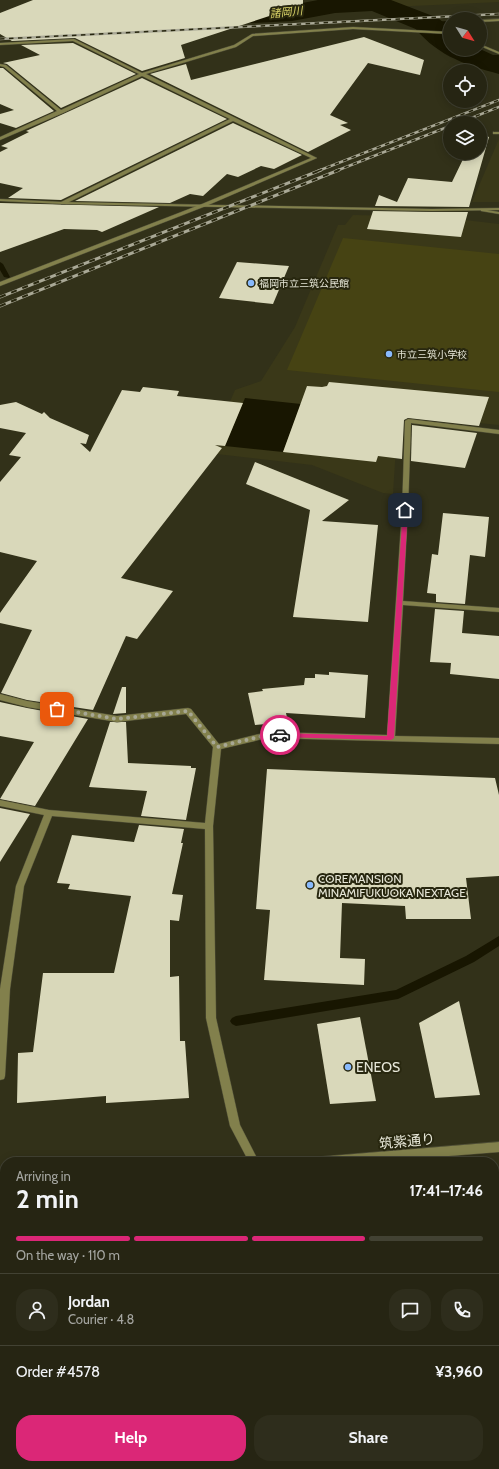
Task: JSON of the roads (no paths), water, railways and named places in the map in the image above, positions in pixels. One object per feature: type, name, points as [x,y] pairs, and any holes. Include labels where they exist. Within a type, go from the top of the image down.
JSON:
[{"type":"street","points":[[487,21],[499,20]]},
{"type":"street","points":[[0,139],[142,74],[235,46],[252,35],[353,28],[443,33]]},
{"type":"street","points":[[0,44],[74,40],[315,158],[204,205],[0,284]]},
{"type":"street","points":[[487,48],[499,53]]},
{"type":"street","points":[[0,65],[5,66],[61,112]]},
{"type":"street","points":[[62,203],[233,119]]},
{"type":"street","points":[[0,200],[62,203],[483,210],[499,209]]},
{"type":"street","points":[[483,210],[499,213]]},
{"type":"street","points":[[391,738],[405,510],[408,421],[499,432]]},
{"type":"street","points":[[399,603],[499,610]]},
{"type":"street","points":[[0,697],[27,704],[117,719],[188,711],[217,747],[209,826],[211,1018],[235,1126],[251,1157]]},
{"type":"street","points":[[217,747],[267,735],[499,741]]},
{"type":"street","points":[[0,802],[49,813],[209,826]]},
{"type":"street","points":[[0,1076],[5,989],[20,886],[49,813]]},
{"type":"street","name":"筑紫通り","points":[[378,1157],[499,1147]]},
{"type":"waterway","name":"諸岡川","points":[[369,0],[375,3]]},
{"type":"waterway","name":"諸岡川","points":[[194,18],[292,13],[335,5],[375,3],[428,24],[443,36]]},
{"type":"waterway","points":[[0,264],[7,277]]},
{"type":"waterway","points":[[236,1021],[398,994],[470,959],[499,940]]},
{"type":"railway","points":[[0,39],[499,14]]},
{"type":"railway","points":[[318,171],[499,100]]},
{"type":"railway","points":[[476,116],[499,107]]},
{"type":"railway","points":[[336,171],[443,129]]},
{"type":"railway","points":[[0,297],[321,170]]},
{"type":"railway","points":[[0,306],[339,170]]},
{"type":"place","name":"福岡市立三筑公民館","points":[[251,283]]},
{"type":"place","name":"市立三筑小学校","points":[[389,354]]},
{"type":"place","name":"COREMANSION MINAMIFUKUOKA NEXTAGE","points":[[310,885]]},
{"type":"place","name":"ENEOS","points":[[348,1067]]}]
